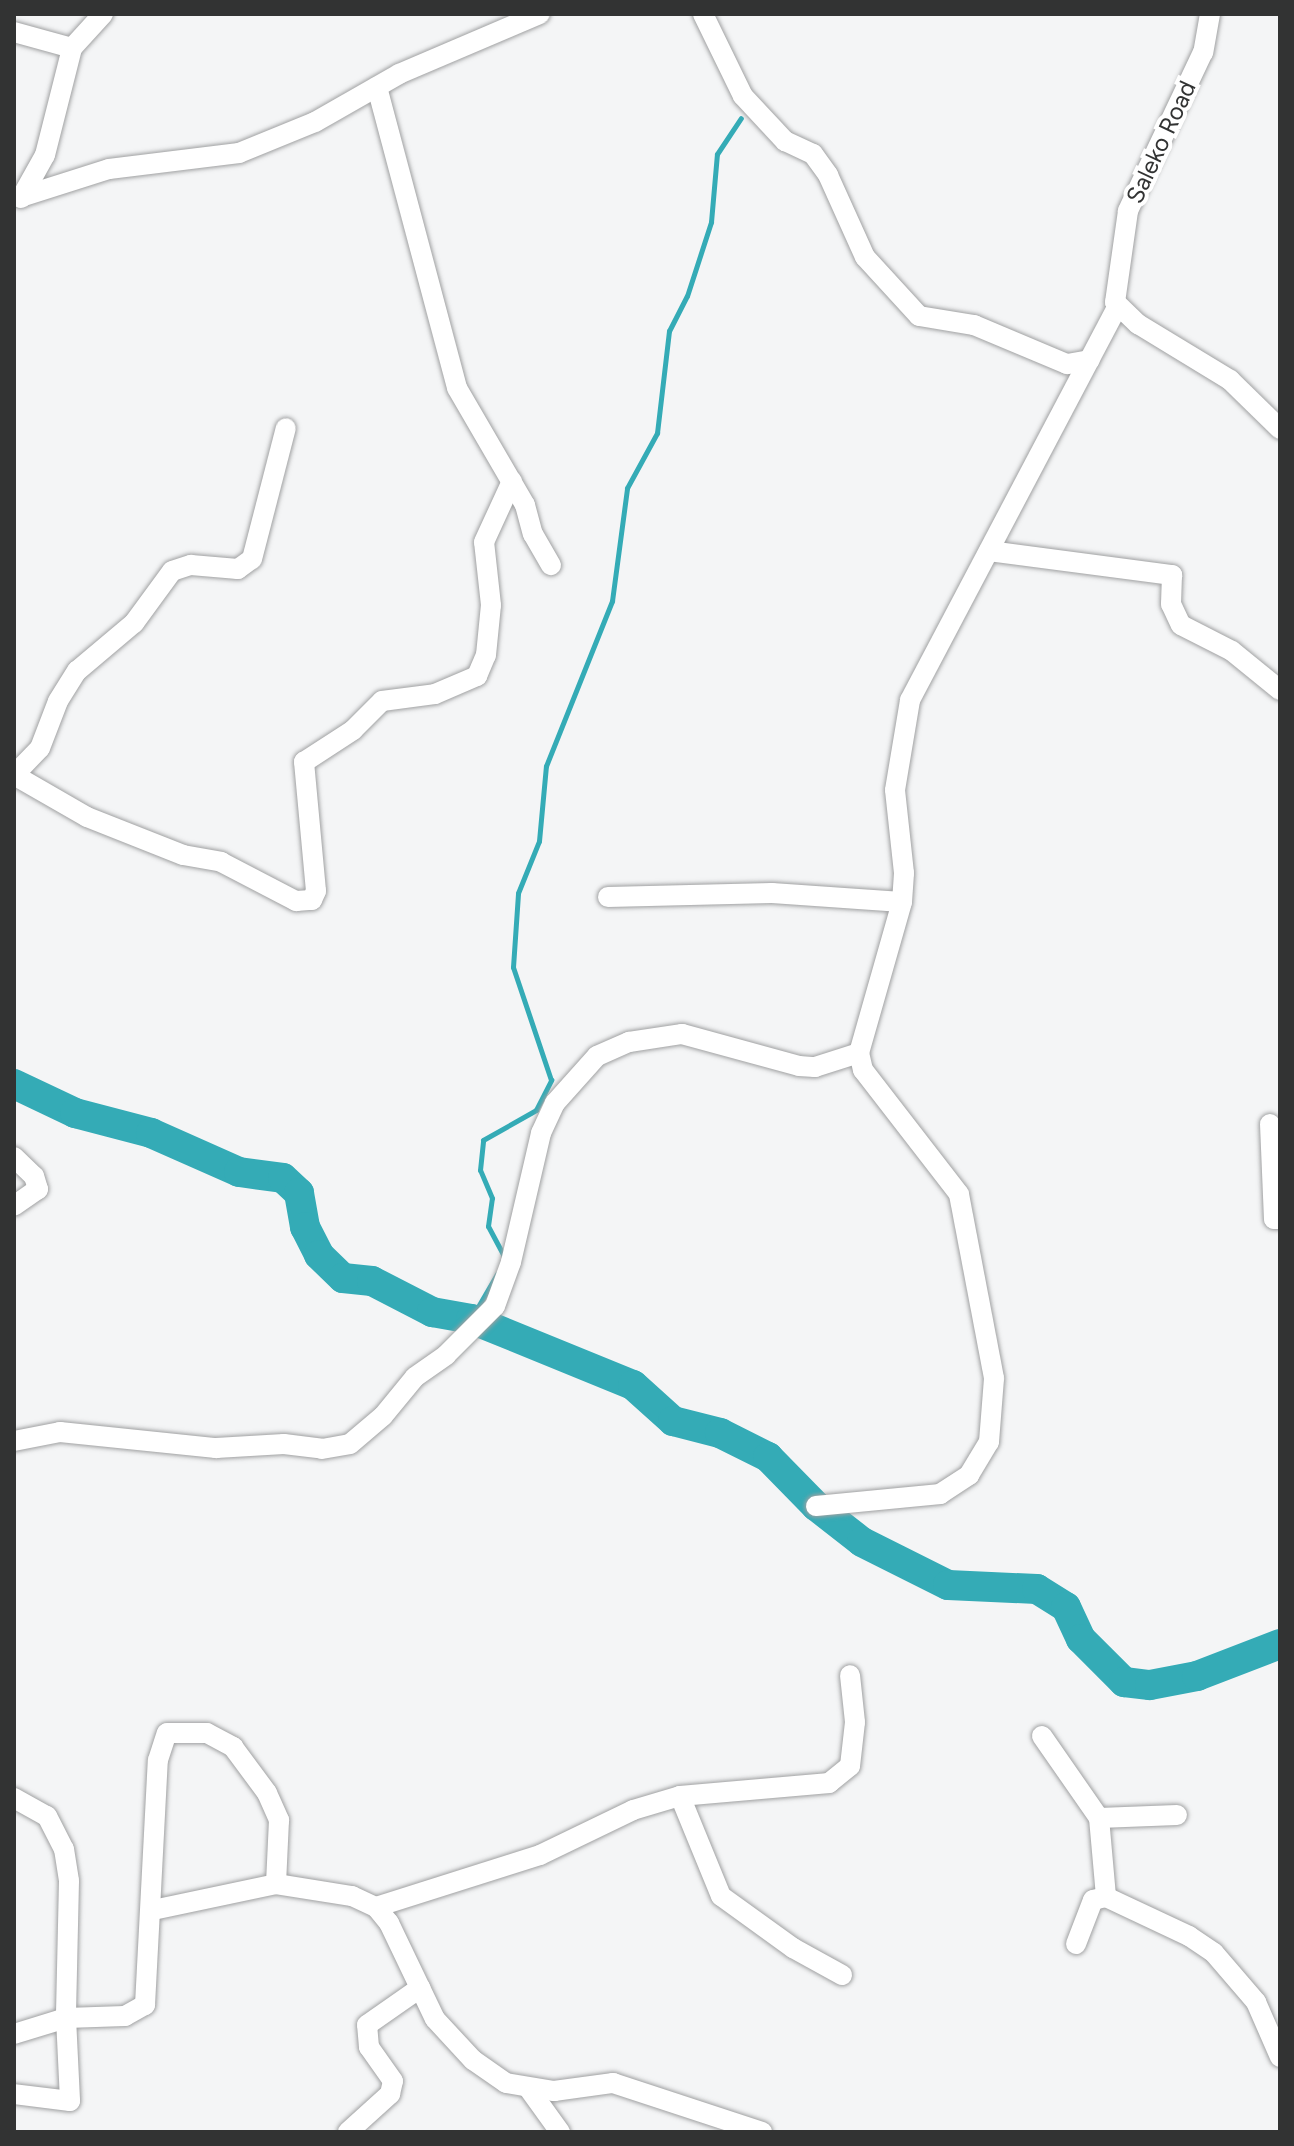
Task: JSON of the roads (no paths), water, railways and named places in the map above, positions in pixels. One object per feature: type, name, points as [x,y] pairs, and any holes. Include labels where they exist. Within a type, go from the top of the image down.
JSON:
[{"type":"street","points":[[19,199],[45,155],[72,48],[103,14]]},
{"type":"street","points":[[19,199],[109,169],[239,153],[315,122],[377,87],[540,14]]},
{"type":"street","points":[[703,14],[743,96],[785,141],[813,154],[828,175],[865,257],[919,316],[974,325],[1067,364],[1090,360]]},
{"type":"street","name":"Saleko Road","points":[[1117,307],[1128,211],[1203,52],[1210,14]]},
{"type":"street","points":[[14,32],[72,48]]},
{"type":"street","points":[[377,87],[457,388],[512,481],[551,565]]},
{"type":"street","points":[[816,1506],[940,1494],[974,1467],[989,1442],[994,1415],[990,1348],[959,1194],[863,1070],[859,1053],[902,902],[904,873],[895,790],[901,734],[916,689],[1117,307],[1230,380],[1280,429]]},
{"type":"street","points":[[286,428],[252,559],[238,569],[191,565],[172,571],[134,623],[71,678],[40,748],[14,775],[87,817],[183,855],[221,862],[296,901],[312,900],[316,891],[304,762],[353,730],[382,701],[435,694],[477,676],[486,655],[491,605],[484,542],[512,481]]},
{"type":"street","points":[[989,551],[1167,572],[1174,582],[1173,614],[1181,625],[1232,651],[1280,690]]},
{"type":"street","points":[[608,897],[772,893],[902,902]]},
{"type":"street","points":[[14,1441],[60,1432],[216,1448],[340,1448],[369,1430],[415,1377],[468,1335],[495,1306],[511,1262],[541,1133],[555,1103],[597,1056],[629,1042],[682,1034],[799,1066],[815,1067],[859,1053]]},
{"type":"street","points":[[1270,1124],[1274,1219],[1280,1219]]},
{"type":"street","points":[[14,1157],[34,1176],[38,1189],[37,1195],[14,1206]]},
{"type":"street","points":[[376,1907],[540,1855],[633,1810],[680,1796],[829,1783],[850,1766],[855,1722],[850,1675]]},
{"type":"street","points":[[14,2034],[66,2018],[125,2016],[145,2005],[153,1910],[158,1760],[167,1733],[207,1733],[233,1747],[267,1793],[279,1820],[276,1884]]},
{"type":"street","points":[[1042,1736],[1099,1818],[1106,1897]]},
{"type":"street","points":[[680,1796],[721,1896],[793,1948],[842,1975]]},
{"type":"street","points":[[14,1798],[47,1816],[64,1849],[70,1895],[66,2018],[70,2101],[14,2094]]},
{"type":"street","points":[[1099,1818],[1177,1815]]},
{"type":"street","points":[[153,1910],[276,1884],[352,1896],[376,1907],[435,2019],[473,2060],[506,2083],[554,2091],[613,2083],[762,2132]]},
{"type":"street","points":[[1076,1944],[1093,1900],[1106,1897],[1189,1936],[1214,1953],[1256,2002],[1280,2057]]},
{"type":"street","points":[[348,2132],[390,2094],[393,2081],[369,2047],[364,2035],[367,2025],[420,1988]]},
{"type":"street","points":[[529,2089],[560,2132]]},
{"type":"waterway","points":[[505,1258],[488,1226],[492,1198],[480,1170],[483,1140],[536,1110],[551,1080],[513,967],[518,893],[539,841],[546,766],[612,601],[627,488],[657,433],[669,331],[687,296],[711,222],[717,154],[741,118]]},
{"type":"waterway","points":[[14,1084],[75,1113],[151,1133],[239,1172],[283,1178],[299,1193],[305,1227],[319,1255],[343,1278],[372,1281],[432,1312],[471,1319],[633,1385],[673,1421],[720,1433],[768,1457],[816,1506],[862,1542],[948,1585],[1037,1589],[1066,1607],[1081,1639],[1124,1682],[1150,1685],[1197,1676],[1280,1644]]},
{"type":"waterway","points":[[472,1317],[497,1274]]}]
